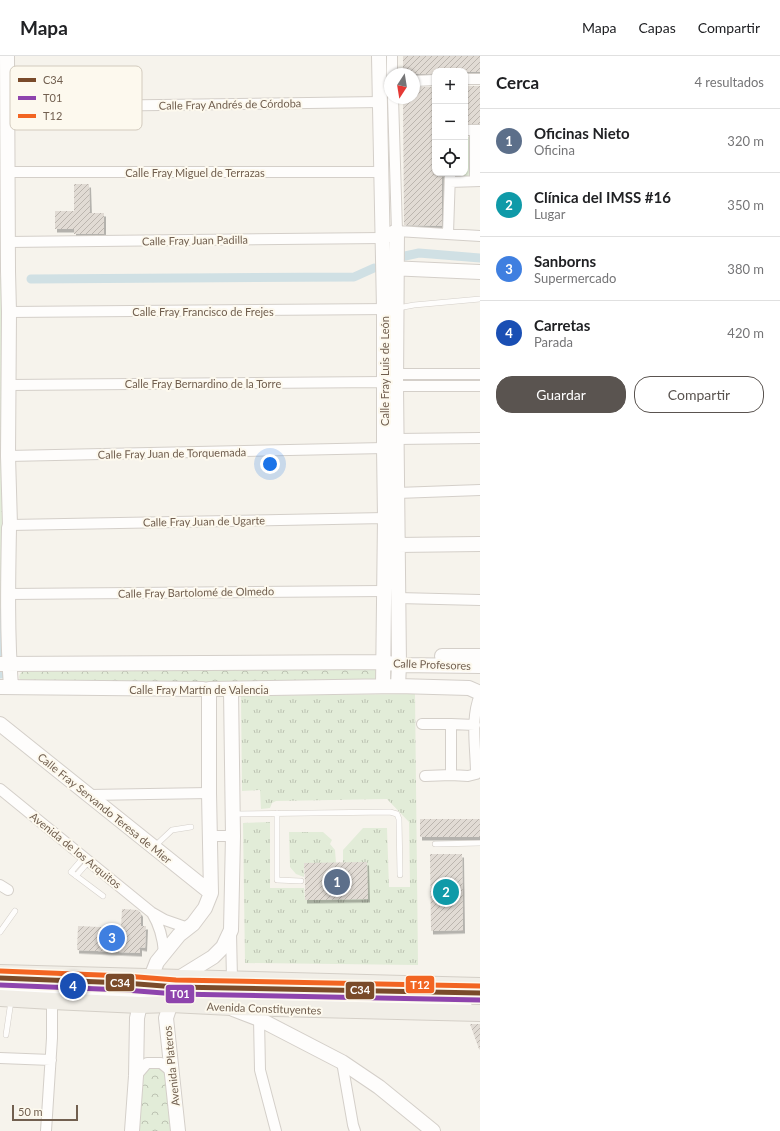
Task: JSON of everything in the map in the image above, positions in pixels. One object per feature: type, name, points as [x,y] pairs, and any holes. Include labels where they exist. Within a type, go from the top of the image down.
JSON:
[{"type":"main road","name":"Avenida Constituyentes","points":[[0,973],[145,991],[175,991],[231,1008],[480,1013]]},
{"type":"main road","name":"Avenida Constituyentes","points":[[4,995],[52,1001],[145,991],[175,991],[232,979],[480,986]]},
{"type":"street","points":[[5,687],[10,525],[8,456],[9,312],[4,271],[8,242],[7,56]]},
{"type":"street","name":"Calle Fray Luis de León","points":[[379,56],[384,84]]},
{"type":"street","points":[[392,56],[392,68]]},
{"type":"street","points":[[468,79],[480,79]]},
{"type":"street","points":[[420,81],[432,80]]},
{"type":"street","name":"Calle Fray Andrés de Córdoba","points":[[142,105],[384,100]]},
{"type":"street","name":"Calle Fray Luis de León","points":[[383,686],[383,591],[391,520],[397,494],[397,440],[392,381],[390,309],[383,267],[382,238],[382,172],[387,104]]},
{"type":"street","name":"Calle Fray Luis de León","points":[[387,104],[398,230],[397,268],[390,309]]},
{"type":"street","points":[[448,233],[450,177],[478,181],[473,130]]},
{"type":"street","name":"Calle Fray Miguel de Terrazas","points":[[8,172],[382,172]]},
{"type":"street","points":[[382,238],[398,230],[480,236]]},
{"type":"street","name":"Calle Fray Juan Padilla","points":[[8,242],[382,238]]},
{"type":"street","points":[[383,267],[480,272]]},
{"type":"street","name":"Calle Fray Francisco de Frejes","points":[[9,312],[390,309]]},
{"type":"street","points":[[392,381],[480,374]]},
{"type":"street","points":[[392,381],[480,386]]},
{"type":"street","name":"Calle Fray Luis de León","points":[[392,381],[384,448],[391,520],[398,545],[398,686]]},
{"type":"street","name":"Calle Fray Bernardino de la Torre","points":[[9,385],[392,381]]},
{"type":"street","points":[[397,440],[480,438]]},
{"type":"street","name":"Calle Fray Juan de Torquemada","points":[[8,456],[384,448]]},
{"type":"street","points":[[397,494],[480,490]]},
{"type":"street","name":"Calle Fray Juan de Ugarte","points":[[10,525],[391,520]]},
{"type":"street","points":[[398,545],[480,544]]},
{"type":"street","name":"Calle Fray Bartolomé de Olmedo","points":[[8,594],[383,591]]},
{"type":"street","points":[[398,598],[480,600]]},
{"type":"street","name":"Calle Profesores","points":[[384,662],[480,656]]},
{"type":"street","name":"Calle Profesores","points":[[399,661],[480,666]]},
{"type":"street","points":[[5,664],[384,662]]},
{"type":"street","name":"Calle Fray Martín de Valencia","points":[[5,687],[231,690],[398,686],[469,688],[480,694]]},
{"type":"street","points":[[132,1131],[136,1076],[137,1018],[145,991],[157,962],[179,935],[193,924],[205,908],[211,893],[206,689]]},
{"type":"street","points":[[231,690],[233,836],[231,930],[232,979]]},
{"type":"street","points":[[425,776],[468,776],[478,774],[475,725],[476,707],[480,694]]},
{"type":"street","name":"Calle Fray Servando Teresa de Mier","points":[[0,724],[211,893]]},
{"type":"street","points":[[422,724],[475,725]]},
{"type":"street","points":[[451,724],[451,775]]},
{"type":"street","name":"Avenida de los Arquitos","points":[[0,789],[151,912],[165,920],[188,928]]},
{"type":"street","points":[[89,795],[209,793]]},
{"type":"street","points":[[210,836],[233,836]]},
{"type":"street","name":"Avenida de los Arquitos","points":[[151,912],[164,941],[164,953]]},
{"type":"street","points":[[175,991],[223,947],[231,930]]},
{"type":"street","points":[[36,985],[125,990]]},
{"type":"street","name":"Avenida Plateros","points":[[175,991],[166,1018],[178,1131]]},
{"type":"street","points":[[46,1131],[51,1060],[52,1001]]},
{"type":"street","points":[[231,1008],[259,1019],[342,1062],[379,1087],[433,1131]]},
{"type":"street","points":[[259,1019],[260,1070],[276,1131]]},
{"type":"street","points":[[0,1058],[51,1060]]},
{"type":"street","points":[[342,1062],[354,1128]]},
{"type":"street","points":[[136,1076],[147,1063],[161,1064],[172,1072]]},
{"type":"lane","points":[[390,309],[414,305],[480,299]]},
{"type":"lane","points":[[232,814],[390,812],[397,814],[399,819],[400,875]]},
{"type":"lane","points":[[277,813],[277,880],[301,881]]},
{"type":"lane","points":[[154,848],[172,830],[191,827]]},
{"type":"lane","points":[[435,844],[480,843]]},
{"type":"lane","points":[[86,859],[71,872],[103,896]]},
{"type":"lane","points":[[0,932],[15,911]]},
{"type":"lane","points":[[0,978],[125,983],[145,991]]},
{"type":"lane","points":[[175,991],[259,989],[480,993]]},
{"type":"lane","points":[[6,1036],[4,995],[145,991]]},
{"type":"lane","points":[[175,991],[266,999],[480,1005]]},
{"type":"green space","points":[[468,137],[470,137],[470,176],[468,176]]},
{"type":"green space","points":[[0,277],[3,278],[7,656],[0,662]]},
{"type":"green space","points":[[378,669],[380,676],[373,682],[24,684],[20,681],[19,677],[24,670]]},
{"type":"green space","points":[[415,694],[418,965],[245,963],[243,823],[270,822],[270,888],[304,888],[305,900],[368,898],[343,863],[343,850],[363,828],[387,828],[389,887],[410,887],[409,822],[387,799],[276,801],[272,803],[270,808],[261,809],[260,790],[242,791],[241,696]]},
{"type":"green space","points":[[289,832],[323,832],[332,840],[330,844],[335,850],[336,863],[304,863],[304,877],[296,874],[290,867]]},
{"type":"green space","points":[[147,1063],[172,1072],[178,1131],[132,1131],[136,1076]]},
{"type":"building","points":[[403,56],[480,56],[480,72],[468,72],[468,68],[432,68],[432,74],[420,74],[420,68],[403,68]]},
{"type":"building","points":[[468,86],[480,86],[480,124],[468,124]]},
{"type":"building","points":[[420,87],[432,87],[432,176],[442,176],[442,226],[404,225],[403,104],[420,104]]},
{"type":"building","points":[[74,184],[89,184],[90,213],[104,213],[104,234],[74,234],[74,229],[55,229],[55,211],[74,211]]},
{"type":"building","points":[[420,819],[480,819],[480,837],[420,837]]},
{"type":"building","points":[[430,854],[462,854],[463,930],[431,931]]},
{"type":"building","points":[[367,862],[368,899],[305,900],[304,863]]},
{"type":"building","points":[[122,909],[138,910],[141,913],[141,926],[146,926],[145,948],[140,947],[140,953],[77,950],[78,926],[121,928]]},
{"type":"building","points":[[470,1024],[480,1024],[480,1049],[479,1049]]},
{"type":"waterway","points":[[405,256],[419,253],[480,258]]},
{"type":"waterway","points":[[31,279],[354,277],[374,268]]},
{"type":"waterway","points":[[0,613],[1,657]]},
{"type":"transit line","name":"T12","points":[[0,971],[125,976],[176,980],[480,986]]},
{"type":"transit line","name":"C34","points":[[0,978],[125,983],[176,987],[480,993]]},
{"type":"transit line","name":"T01","points":[[0,985],[125,990],[176,994],[480,1000]]},
{"type":"place","name":"Oficinas Nieto","points":[[337,882]]},
{"type":"place","name":"Clínica del IMSS #16","points":[[446,892]]},
{"type":"place","name":"Sanborns","points":[[112,938]]},
{"type":"place","name":"Carretas","points":[[73,986]]}]
